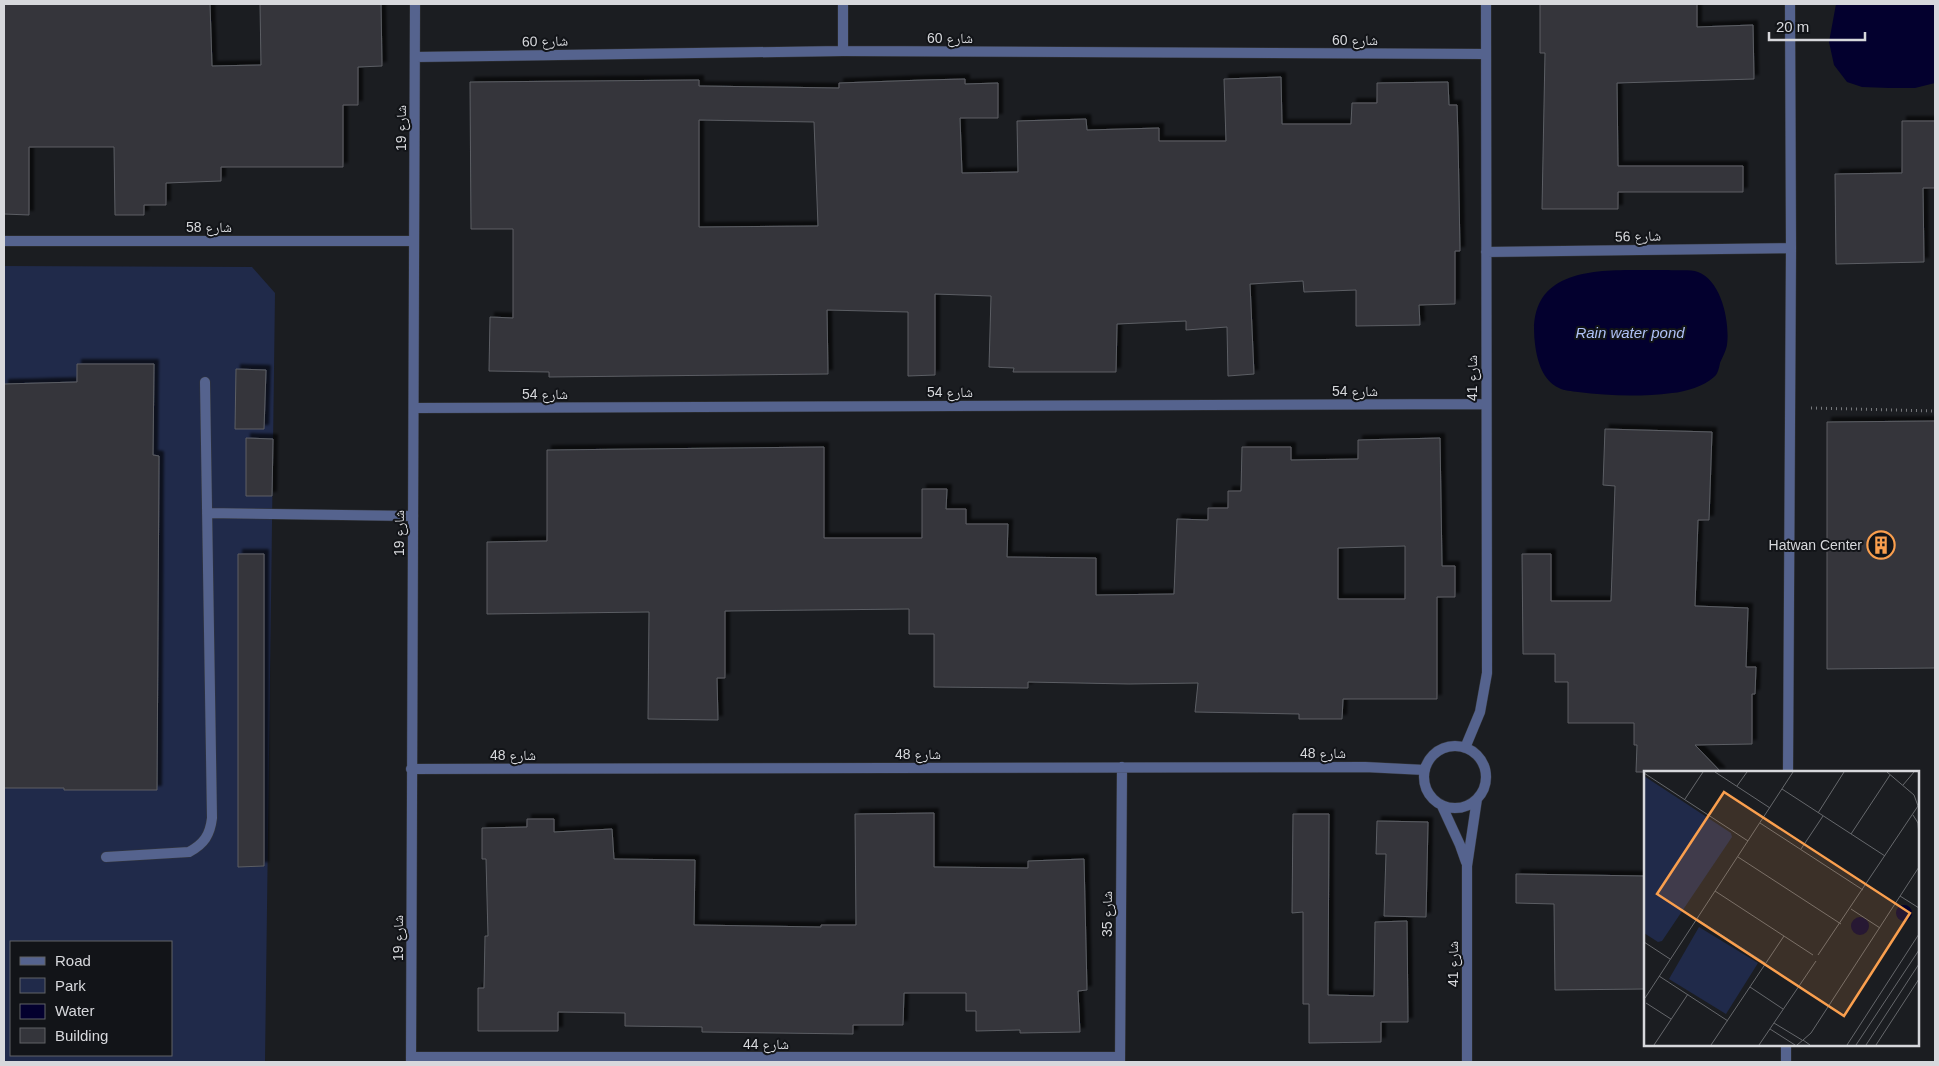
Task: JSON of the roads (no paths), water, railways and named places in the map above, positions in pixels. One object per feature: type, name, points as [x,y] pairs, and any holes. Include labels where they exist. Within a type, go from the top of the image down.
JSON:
[{"type":"street","name":"شارع 19","points":[[411,1060],[415,4]]},
{"type":"street","points":[[843,4],[843,52]]},
{"type":"street","name":"شارع 41","points":[[1465,748],[1480,712],[1487,673],[1486,4]]},
{"type":"street","points":[[1788,771],[1791,248],[1790,4]]},
{"type":"street","name":"شارع 60","points":[[415,57],[843,52],[1486,54]]},
{"type":"street","name":"شارع 58","points":[[4,241],[414,241]]},
{"type":"street","name":"شارع 56","points":[[1486,252],[1791,248]]},
{"type":"street","points":[[106,858],[189,852],[199,847],[211,829],[205,382]]},
{"type":"street","name":"شارع 54","points":[[414,408],[1486,404]]},
{"type":"street","points":[[207,513],[413,516]]},
{"type":"street","points":[[1448,747],[1465,748],[1473,752],[1484,766],[1485,783],[1477,799],[1469,805],[1461,808],[1442,806],[1433,800],[1426,791],[1424,780],[1428,762],[1440,750],[1448,747]]},
{"type":"street","name":"شارع 35","points":[[1120,1059],[1122,767]]},
{"type":"street","name":"شارع 48","points":[[412,769],[1365,767],[1425,770]]},
{"type":"street","name":"شارع 41","points":[[1467,1062],[1468,866],[1477,799]]},
{"type":"street","name":"شارع 41","points":[[1442,806],[1468,866]]},
{"type":"street","points":[[1786,1046],[1786,1062]]},
{"type":"street","name":"شارع 44","points":[[411,1060],[1120,1059]]},
{"type":"water","points":[[1836,4],[1935,4],[1935,83],[1915,88],[1889,88],[1862,87],[1847,82],[1834,65],[1829,42]]},
{"type":"water","name":"Rain water pond","points":[[1668,270],[1698,272],[1713,284],[1719,293],[1723,304],[1728,336],[1715,376],[1700,386],[1683,391],[1637,395],[1568,391],[1553,385],[1549,381],[1539,364],[1535,344],[1535,316],[1543,297],[1557,283],[1598,271]]},
{"type":"place","name":"Hatwan Center","points":[[1881,545]]}]
